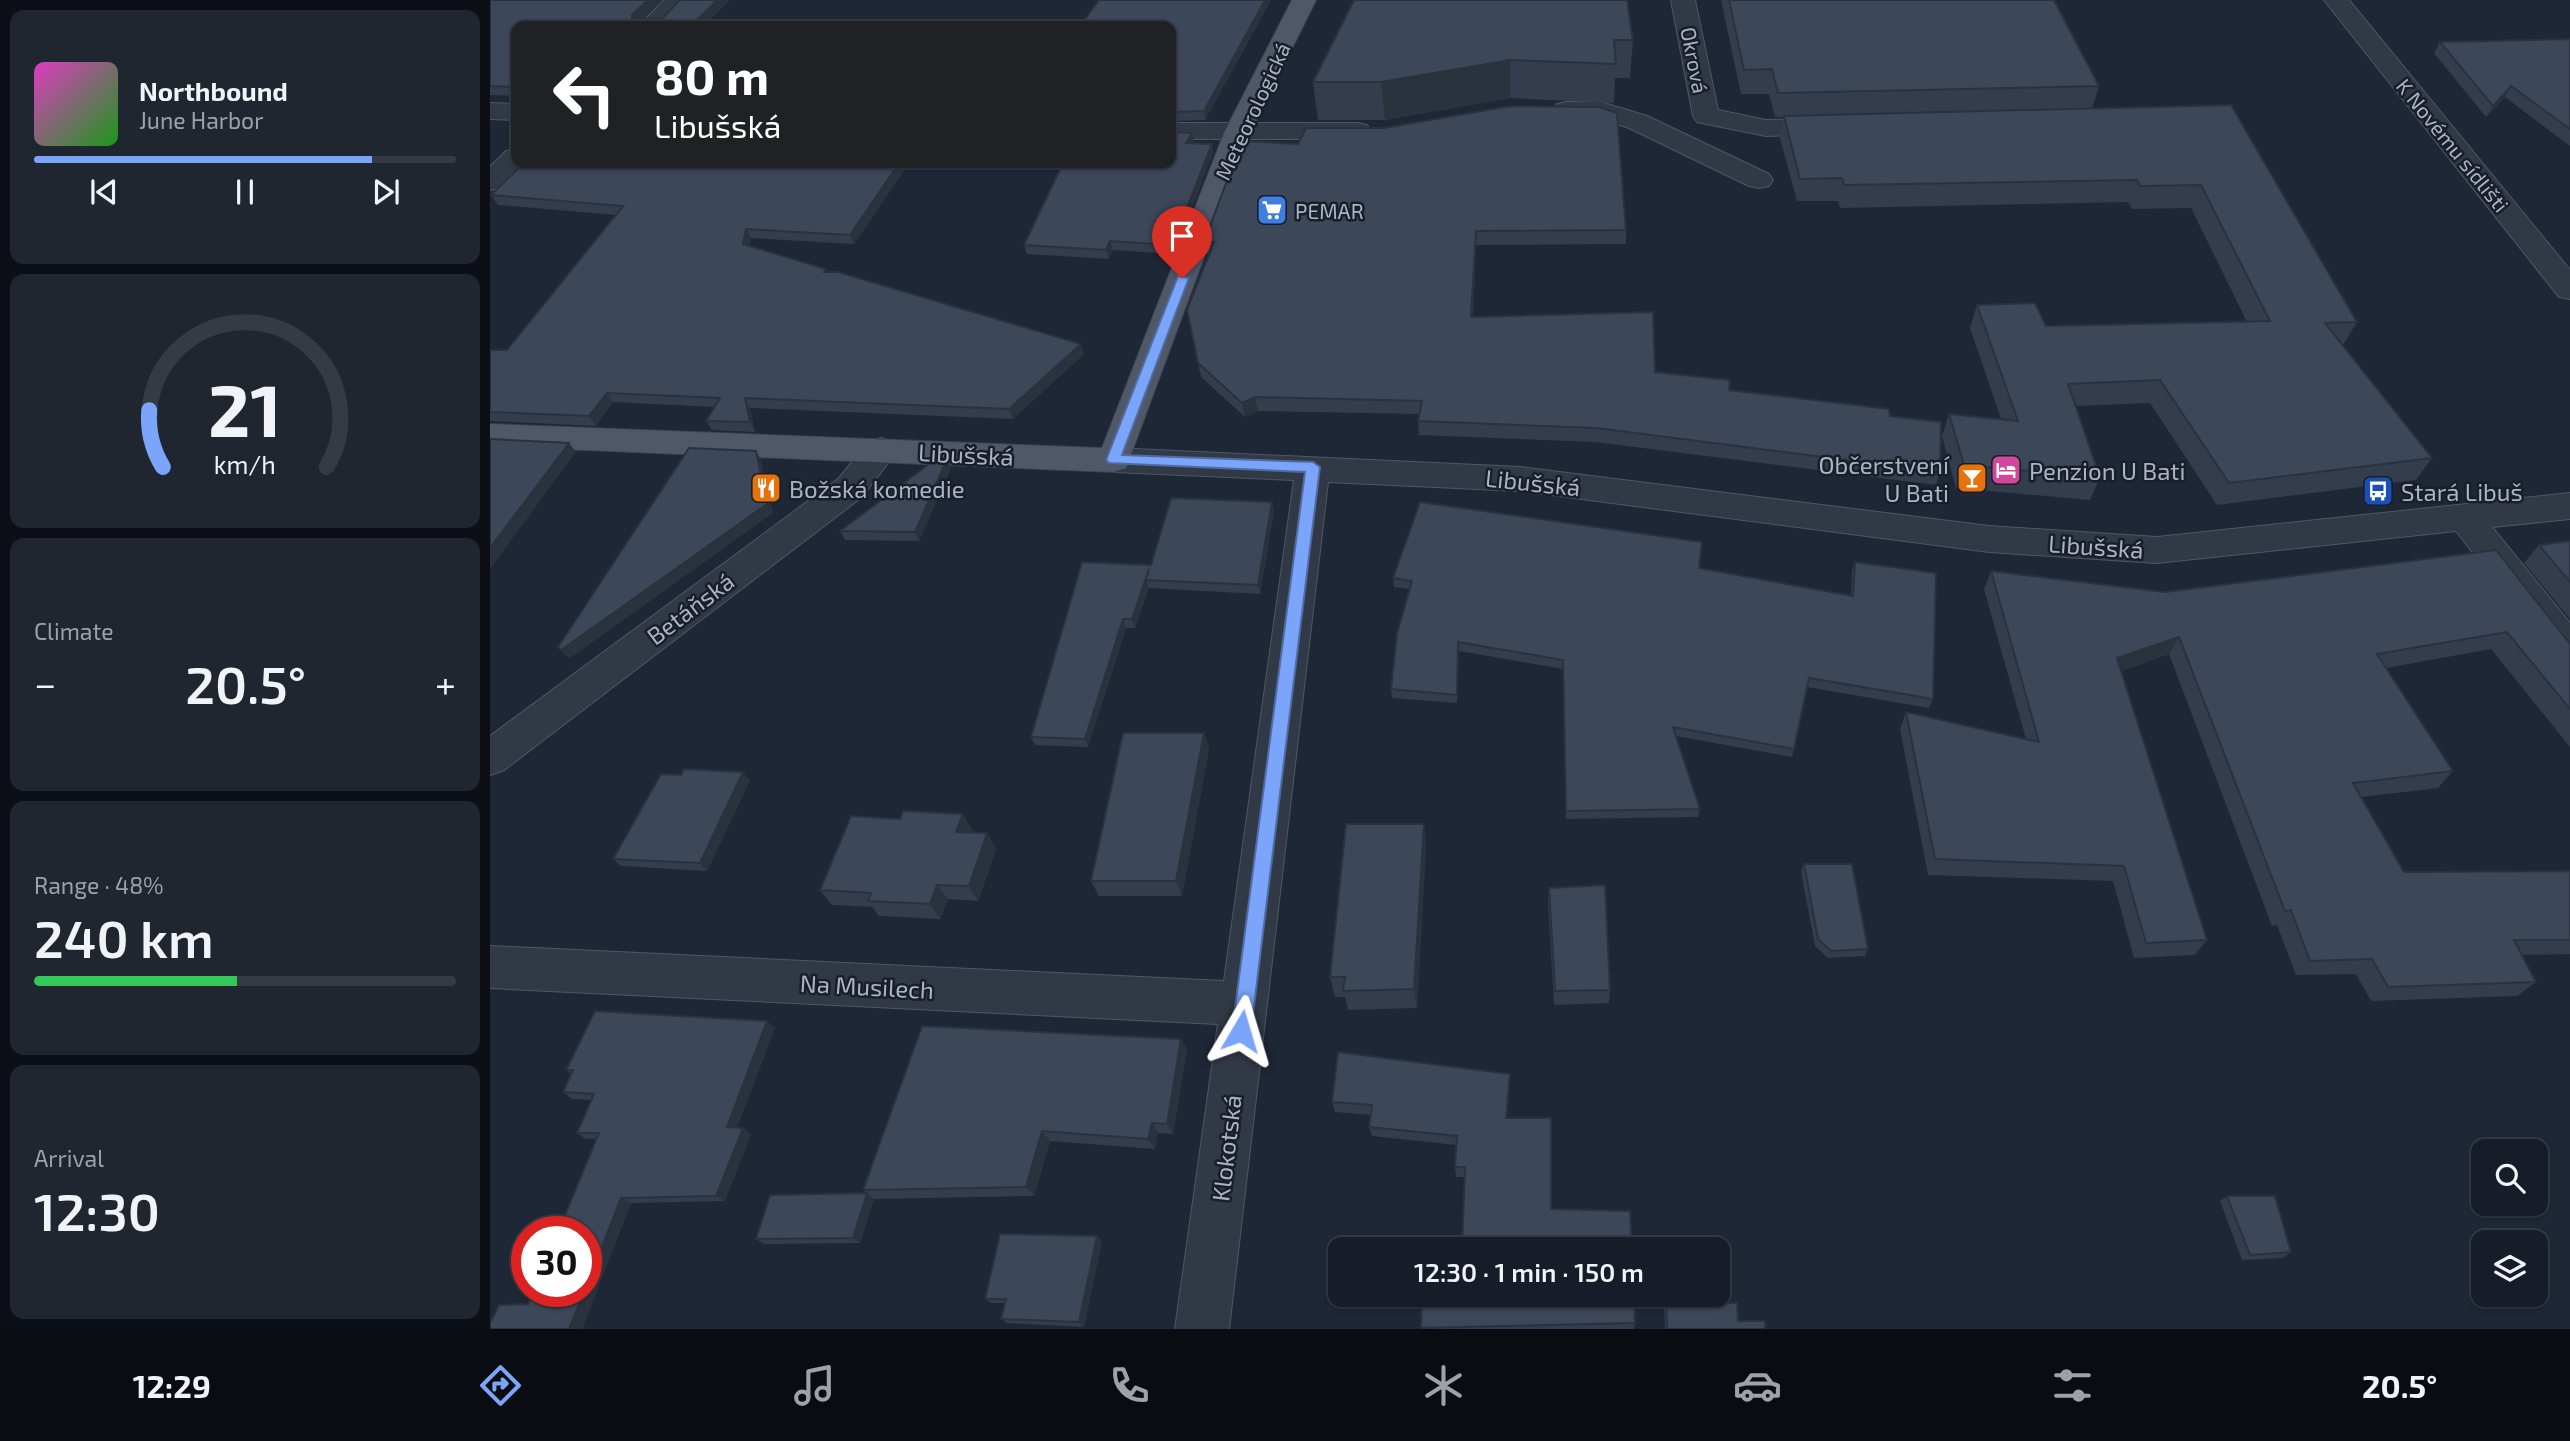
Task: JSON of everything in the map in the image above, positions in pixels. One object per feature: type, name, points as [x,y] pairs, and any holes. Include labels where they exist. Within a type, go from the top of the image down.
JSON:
[{"type":"main road","name":"Meteorologická","points":[[1114,460],[1237,133],[1304,0]]},
{"type":"main road","name":"Libušská","points":[[490,435],[1114,460]]},
{"type":"street","points":[[656,21],[678,0]]},
{"type":"street","name":"Okrová","points":[[1683,0],[1706,116],[1766,128],[1864,126]]},
{"type":"street","name":"K Novému sídlišti","points":[[2336,0],[2570,290]]},
{"type":"street","points":[[1536,110],[1601,110],[1639,122],[1759,180]]},
{"type":"street","points":[[490,111],[511,112]]},
{"type":"street","points":[[1176,131],[1385,131]]},
{"type":"street","points":[[490,182],[511,162]]},
{"type":"street","name":"Betáňská","points":[[490,758],[850,488],[881,450]]},
{"type":"street","name":"Libušská","points":[[1114,460],[1313,467],[1520,479],[1989,539],[2157,550],[2570,506]]},
{"type":"street","name":"Klokotská","points":[[1202,1329],[1313,467]]},
{"type":"street","points":[[2466,519],[2570,650]]},
{"type":"street","name":"Na Musilech","points":[[490,967],[1245,1004]]},
{"type":"building","points":[[490,0],[648,0],[632,15],[632,19],[662,19],[680,0],[717,0],[696,21],[511,21],[511,87],[490,86]]},
{"type":"building","points":[[1099,0],[1265,0],[1204,111],[1176,112],[1176,21],[1084,21]]},
{"type":"building","points":[[1354,0],[1627,0],[1633,40],[1614,40],[1616,64],[1510,60],[1381,82],[1313,82]]},
{"type":"building","points":[[1729,0],[2054,0],[2099,86],[1778,93],[1772,69],[1744,70]]},
{"type":"building","points":[[2570,39],[2570,129],[2511,86],[2493,106],[2440,42]]},
{"type":"building","points":[[2231,105],[2357,322],[2325,323],[2432,458],[2229,483],[2160,380],[2068,384],[2100,477],[1964,465],[1949,414],[2018,421],[1977,305],[2035,303],[2046,326],[2270,321],[2201,185],[2140,186],[2137,180],[1844,185],[1842,178],[1800,179],[1784,116]]},
{"type":"building","points":[[1510,106],[1599,107],[1617,113],[1626,230],[1476,231],[1471,317],[1653,312],[1655,372],[1730,380],[1729,390],[1889,409],[1890,416],[1941,422],[1940,472],[1596,428],[1418,421],[1422,401],[1255,397],[1242,403],[1198,363],[1187,310],[1214,242],[1204,242],[1242,141],[1298,144],[1306,128],[1384,128]]},
{"type":"building","points":[[1176,132],[1192,133],[1186,143],[1212,144],[1172,245],[1110,241],[1106,250],[1024,245],[1061,168],[1176,168]]},
{"type":"building","points":[[519,168],[896,168],[850,235],[746,229],[743,244],[826,269],[824,272],[838,272],[1081,344],[1009,409],[745,398],[750,422],[706,421],[720,398],[607,393],[589,416],[490,412],[490,350],[507,350],[623,206],[491,195]]},
{"type":"building","points":[[490,439],[569,443],[490,548]]},
{"type":"building","points":[[689,448],[756,451],[767,504],[561,650],[558,647]]},
{"type":"building","points":[[937,458],[947,459],[915,532],[840,531]]},
{"type":"building","points":[[1171,498],[1272,502],[1258,585],[1146,580],[1149,569],[1132,619],[1123,619],[1085,739],[1031,737],[1082,562],[1151,565]]},
{"type":"building","points":[[1420,502],[1702,542],[1699,568],[1853,596],[1855,562],[1936,573],[1933,699],[1809,678],[1794,749],[1673,727],[1700,809],[1566,811],[1563,660],[1458,642],[1457,695],[1391,689],[1397,633],[1412,581],[1393,578]]},
{"type":"building","points":[[2570,541],[2570,582],[2539,545]]},
{"type":"building","points":[[2496,550],[2570,644],[2570,709],[2507,632],[2377,654],[2453,771],[2353,783],[2404,872],[2570,871],[2570,940],[2514,940],[2536,982],[2388,987],[2372,959],[2310,961],[2291,910],[2285,911],[2179,637],[2117,658],[2207,940],[2146,943],[2124,866],[1935,859],[1906,712],[2039,742],[1991,571],[2165,592]]},
{"type":"building","points":[[1123,733],[1204,733],[1176,881],[1091,881]]},
{"type":"building","points":[[684,769],[743,772],[700,863],[613,859],[661,774],[681,775]]},
{"type":"building","points":[[903,811],[963,814],[956,832],[987,833],[969,886],[937,885],[930,904],[868,901],[871,893],[820,890],[851,816],[900,819]]},
{"type":"building","points":[[1346,824],[1424,824],[1414,989],[1343,991],[1345,977],[1330,977]]},
{"type":"building","points":[[1804,864],[1852,864],[1868,949],[1831,951],[1818,939]]},
{"type":"building","points":[[1605,885],[1610,990],[1555,991],[1549,888]]},
{"type":"building","points":[[595,1011],[767,1021],[727,1127],[743,1128],[716,1196],[621,1198],[602,1246],[602,1216],[565,1216],[599,1133],[577,1133],[594,1094],[563,1092],[573,1070],[566,1070]]},
{"type":"building","points":[[922,1026],[1181,1039],[1167,1124],[1152,1123],[1148,1139],[1042,1131],[1026,1187],[863,1190]]},
{"type":"building","points":[[1338,1052],[1510,1074],[1506,1118],[1551,1118],[1551,1209],[1630,1211],[1631,1237],[1462,1237],[1465,1167],[1455,1167],[1457,1136],[1369,1127],[1372,1105],[1332,1102]]},
{"type":"building","points":[[867,1193],[853,1238],[756,1239],[770,1195]]},
{"type":"building","points":[[2227,1196],[2275,1196],[2291,1252],[2250,1255]]},
{"type":"building","points":[[1000,1234],[1097,1236],[1079,1322],[1001,1319],[1006,1299],[985,1299]]},
{"type":"building","points":[[1730,1303],[1737,1303],[1738,1321],[1765,1321],[1765,1329],[1667,1329],[1666,1307],[1730,1307]]},
{"type":"building","points":[[499,1305],[578,1307],[569,1329],[490,1329],[490,1323]]},
{"type":"building","points":[[1422,1307],[1634,1307],[1635,1323],[1421,1328]]},
{"type":"place","name":"PEMAR","points":[[1272,210]]},
{"type":"place","name":"Penzion U Bati","points":[[2006,470]]},
{"type":"place","name":"Občerstvení U Bati","points":[[1972,478]]},
{"type":"place","name":"Božská komedie","points":[[766,488]]},
{"type":"place","name":"Stará Libuš","points":[[2378,491]]},
{"type":"route","points":[[1182,278],[1114,460],[1313,467],[1241,1031]]}]
